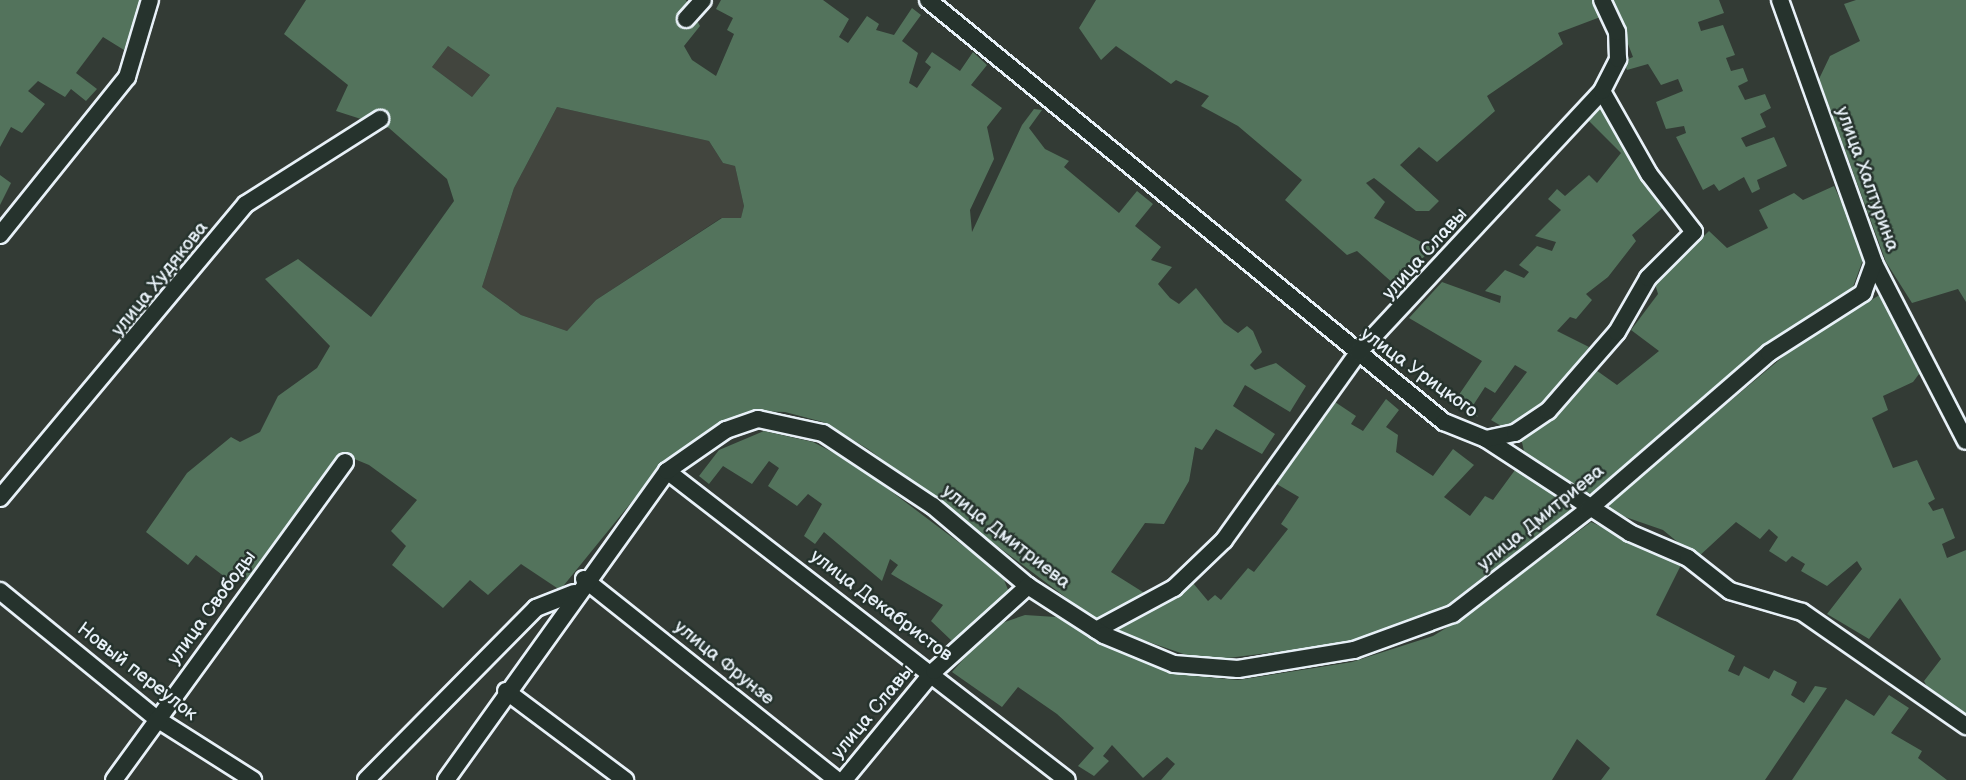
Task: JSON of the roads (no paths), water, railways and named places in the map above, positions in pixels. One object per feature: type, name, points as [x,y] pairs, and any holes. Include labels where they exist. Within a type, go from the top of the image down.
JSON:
[{"type":"street","points":[[0,235],[127,77],[150,0]]},
{"type":"street","points":[[685,19],[704,0]]},
{"type":"street","name":"улица Урицкого","points":[[928,0],[1444,422],[1486,439],[1589,509],[1688,558],[1730,591],[1802,612],[1966,726]]},
{"type":"street","name":"улица Славы","points":[[1096,630],[1174,587],[1224,541],[1359,353],[1602,91],[1618,59],[1617,32],[1602,0]]},
{"type":"street","name":"улица Халтурина","points":[[1780,0],[1874,263],[1966,441]]},
{"type":"street","points":[[1486,439],[1515,433],[1548,411],[1617,332],[1648,278],[1694,232],[1649,174],[1602,91]]},
{"type":"street","name":"улица Худякова","points":[[0,498],[246,204],[380,119]]},
{"type":"street","name":"улица Дмитриева","points":[[446,780],[584,579],[667,471],[726,430],[758,419],[811,429],[933,506],[1028,586],[1096,630],[1174,664],[1238,669],[1354,650],[1453,614],[1589,509],[1769,353],[1863,293],[1874,263]]},
{"type":"street","name":"улица Свободы","points":[[114,780],[345,462]]},
{"type":"street","name":"улица Декабристов","points":[[667,471],[934,671],[1067,780]]},
{"type":"street","name":"улица Фрунзе","points":[[584,579],[837,780]]},
{"type":"street","name":"улица Славы","points":[[844,780],[934,671],[1028,586]]},
{"type":"street","name":"Новый переулок","points":[[0,591],[157,719],[253,780]]},
{"type":"street","points":[[366,780],[536,608],[574,593]]},
{"type":"street","points":[[506,691],[625,780]]}]
